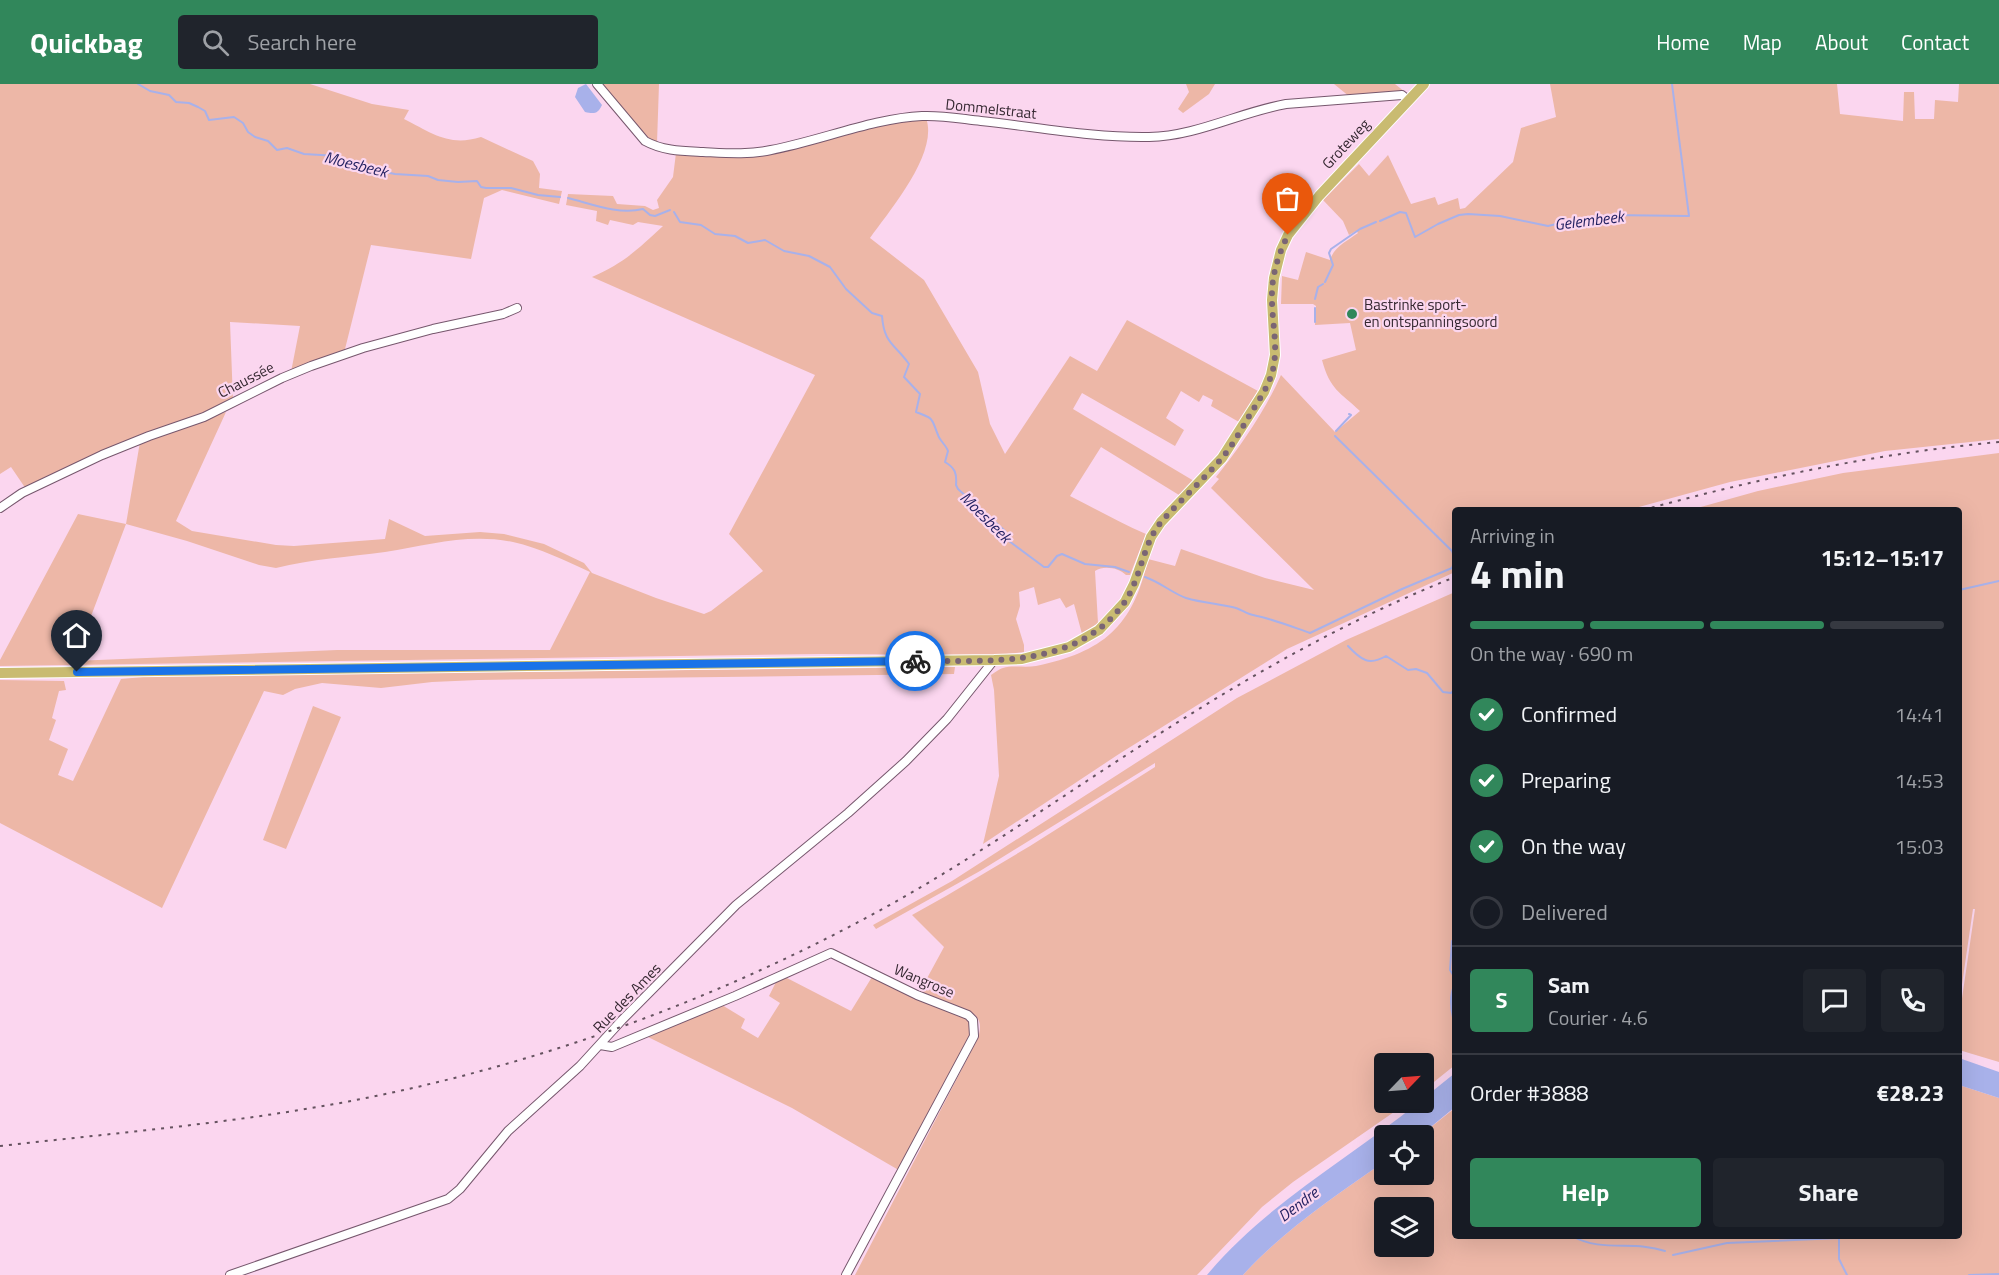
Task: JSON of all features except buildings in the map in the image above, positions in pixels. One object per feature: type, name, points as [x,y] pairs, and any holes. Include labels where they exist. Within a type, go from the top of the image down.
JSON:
[{"type":"main road","name":"Groteweg","points":[[0,673],[994,660],[1038,656],[1069,647],[1106,623],[1125,602],[1151,537],[1161,522],[1222,458],[1268,384],[1275,355],[1272,300],[1274,278],[1281,250],[1288,235],[1319,196],[1424,84]]},
{"type":"street","name":"Dommelstraat","points":[[597,84],[645,141],[654,146],[679,151],[720,153],[772,150],[895,120],[921,116],[1095,135],[1150,137],[1189,132],[1286,104],[1402,95],[1408,100]]},
{"type":"street","name":"Chaussée","points":[[0,508],[22,493],[72,469],[149,436],[204,417],[311,366],[363,348],[433,329],[503,314],[518,308]]},
{"type":"street","name":"Rue des Ames","points":[[230,1275],[448,1199],[508,1131],[580,1066],[622,1020],[736,905],[848,813],[906,761],[947,719],[994,660]]},
{"type":"street","name":"Wangrose","points":[[600,1045],[612,1047],[831,953],[917,995],[968,1015],[973,1020],[974,1036],[846,1275]]},
{"type":"shaded area","points":[[0,84],[310,84],[372,104],[409,110],[404,119],[441,137],[470,140],[481,137],[533,161],[540,174],[539,188],[562,191],[559,204],[502,190],[484,198],[471,259],[371,245],[344,353],[291,372],[300,326],[230,322],[233,401],[26,489],[11,467],[0,474]]},
{"type":"shaded area","points":[[603,84],[659,84],[657,143],[641,132]]},
{"type":"shaded area","points":[[1186,84],[1215,84],[1209,94],[1183,113],[1178,109],[1189,92]]},
{"type":"shaded area","points":[[1334,84],[1395,84],[1405,92],[1350,97]]},
{"type":"shaded area","points":[[1550,84],[1837,84],[1840,114],[1903,121],[1904,92],[1914,92],[1915,119],[1934,119],[1935,100],[1958,102],[1959,84],[1999,84],[1999,439],[1885,451],[1730,482],[1639,507],[1452,507],[1452,573],[1287,649],[1119,754],[983,844],[999,776],[994,690],[991,675],[1007,667],[1036,666],[1059,660],[1097,644],[1124,619],[1142,583],[1148,559],[1175,566],[1181,549],[1265,578],[1314,590],[1211,488],[1219,479],[1216,477],[1260,415],[1281,375],[1335,432],[1360,411],[1332,384],[1322,360],[1356,350],[1350,323],[1315,325],[1316,306],[1313,304],[1281,304],[1282,276],[1298,280],[1306,252],[1330,260],[1338,248],[1358,233],[1356,231],[1349,235],[1343,221],[1323,200],[1359,164],[1369,176],[1388,155],[1411,204],[1435,197],[1438,205],[1458,198],[1460,209],[1465,208],[1513,162],[1521,128],[1556,117]]},
{"type":"shaded area","points":[[926,118],[928,132],[926,148],[910,181],[870,238],[924,280],[978,372],[990,424],[1005,454],[1070,356],[1097,371],[1127,320],[1258,391],[1239,422],[1211,406],[1213,400],[1203,395],[1199,402],[1181,391],[1166,418],[1184,430],[1175,446],[1082,393],[1073,409],[1194,481],[1179,495],[1101,447],[1070,496],[1146,534],[1130,575],[1111,568],[1095,571],[1098,623],[1082,634],[1074,604],[1066,608],[1060,598],[1038,605],[1034,587],[1019,592],[1020,606],[1016,619],[1024,652],[997,655],[820,654],[0,666],[0,660],[78,514],[126,524],[140,442],[226,412],[176,521],[192,531],[294,546],[385,539],[389,519],[425,536],[480,532],[504,534],[544,544],[584,563],[592,573],[656,598],[704,614],[711,611],[763,571],[729,534],[815,375],[592,277],[630,255],[663,226],[638,222],[633,225],[610,220],[608,225],[596,221],[597,211],[566,205],[568,194],[613,196],[617,204],[645,206],[653,210],[659,208],[657,200],[673,177],[676,153],[738,154],[883,124]],"holes":[[[126,524],[259,565],[276,568],[303,562],[464,539],[496,540],[533,548],[590,572],[550,650],[337,650],[74,661]]]},
{"type":"shaded area","points":[[1999,453],[1999,1062],[1962,1051],[1962,998],[1975,909],[1973,909],[1962,984],[1962,507],[1701,507],[1758,491],[1843,473]]},
{"type":"shaded area","points":[[1452,593],[1452,1067],[1434,1082],[1434,1053],[1374,1053],[1374,1113],[1393,1113],[1293,1182],[1262,1207],[1197,1275],[855,1275],[978,1038],[980,1030],[978,1019],[972,1013],[919,993],[944,947],[912,915],[1030,846],[1155,767],[1155,763],[980,871],[876,929],[873,925],[952,881],[1237,698],[1346,640]]},
{"type":"shaded area","points":[[955,667],[954,674],[478,680],[381,688],[322,683],[295,689],[283,695],[264,691],[162,908],[0,823],[0,680],[64,681],[66,690],[59,691],[52,718],[56,720],[49,740],[68,749],[58,775],[73,781],[121,679],[154,676]]},
{"type":"shaded area","points":[[313,706],[341,717],[286,849],[263,840]]},
{"type":"shaded area","points":[[785,977],[851,1011],[872,977],[970,1020],[969,1037],[902,1172],[792,1108],[648,1037],[722,1005],[745,1019],[741,1028],[758,1038],[780,1003],[769,996],[776,982]]},
{"type":"shaded area","points":[[1962,1086],[1999,1098],[1999,1275],[1243,1275],[1275,1243],[1374,1169],[1374,1185],[1434,1185],[1434,1125],[1452,1110],[1452,1239],[1962,1239]]},
{"type":"water","points":[[586,84],[602,105],[595,113],[585,112],[575,97],[578,88]]},
{"type":"water","points":[[1962,1059],[1999,1072],[1999,1098],[1962,1086]]},
{"type":"water","points":[[1452,1075],[1452,1109],[1433,1125],[1391,1124],[1405,1113],[1434,1113],[1434,1090]]},
{"type":"water","name":"Dendre","points":[[1374,1136],[1374,1169],[1293,1228],[1243,1275],[1207,1275],[1255,1226]]},
{"type":"waterway","name":"Moesbeek","points":[[138,84],[150,91],[169,95],[176,102],[189,103],[198,107],[205,111],[209,120],[234,117],[243,123],[248,132],[268,141],[277,150],[287,148],[304,154],[338,156],[356,166],[374,167],[395,174],[428,176],[438,180],[458,182],[477,181],[481,187],[486,188],[511,188],[538,195],[560,197]]},
{"type":"waterway","name":"Gelembeek","points":[[1380,221],[1400,212],[1406,213],[1415,237],[1438,224],[1459,215],[1468,214],[1500,216],[1548,226],[1609,215],[1689,216],[1672,84]]},
{"type":"waterway","points":[[568,198],[615,210],[643,209],[655,216],[670,210]]},
{"type":"waterway","name":"Moesbeek","points":[[674,212],[680,222],[701,225],[715,234],[735,236],[748,243],[765,240],[784,251],[809,256],[830,267],[846,289],[872,313],[882,316],[888,338],[909,364],[904,377],[920,394],[916,412],[933,422],[948,451],[945,462],[955,471],[958,489],[1005,531],[1009,541],[1044,567],[1048,567],[1057,556],[1062,554],[1085,564],[1115,567],[1129,572]]},
{"type":"waterway","name":"Gelembeek","points":[[1325,282],[1333,265],[1329,253],[1331,249],[1360,229],[1376,222]]},
{"type":"waterway","name":"Gelembeek","points":[[1315,299],[1318,287],[1323,284]]},
{"type":"waterway","name":"Gelembeek","points":[[1315,308],[1315,322]]},
{"type":"waterway","name":"Gelembeek","points":[[1336,431],[1351,415],[1349,414]]},
{"type":"waterway","name":"Gelembeek","points":[[1335,436],[1452,551]]},
{"type":"waterway","name":"Gelembeek","points":[[1145,577],[1186,598],[1236,608],[1310,633],[1452,568]]},
{"type":"waterway","points":[[1962,589],[1999,581]]},
{"type":"waterway","name":"Moesbeek","points":[[1348,646],[1366,660],[1375,661],[1386,656],[1408,670],[1416,669],[1427,673],[1443,692],[1452,692]]},
{"type":"waterway","name":"Moesbeek","points":[[1452,941],[1450,970],[1452,973]]},
{"type":"waterway","name":"Moesbeek","points":[[1452,994],[1452,1014]]},
{"type":"waterway","points":[[1579,1239],[1595,1244],[1642,1246],[1665,1251]]},
{"type":"waterway","points":[[1673,1255],[1727,1243],[1817,1239]]},
{"type":"waterway","points":[[1839,1239],[1839,1259],[1847,1275]]},
{"type":"waterway","points":[[1969,1275],[1999,1274]]},
{"type":"railway","points":[[1654,507],[1731,487],[1819,468],[1909,453],[1999,442]]},
{"type":"railway","points":[[0,1146],[233,1120],[371,1097],[503,1065],[631,1023],[694,999],[756,972],[877,912],[988,846],[1236,686],[1343,627],[1452,578]]},
{"type":"way so far","points":[[915,661],[1022,659],[1038,656],[1078,643],[1099,630],[1113,616],[1125,602],[1151,537],[1161,522],[1222,458],[1264,392],[1274,365],[1275,355],[1272,300],[1274,278],[1281,250],[1288,235]]},
{"type":"place","name":"Bastrinke sport- en ontspanningsoord","points":[[1352,314]]},
{"type":"route","points":[[77,672],[915,661]]}]
